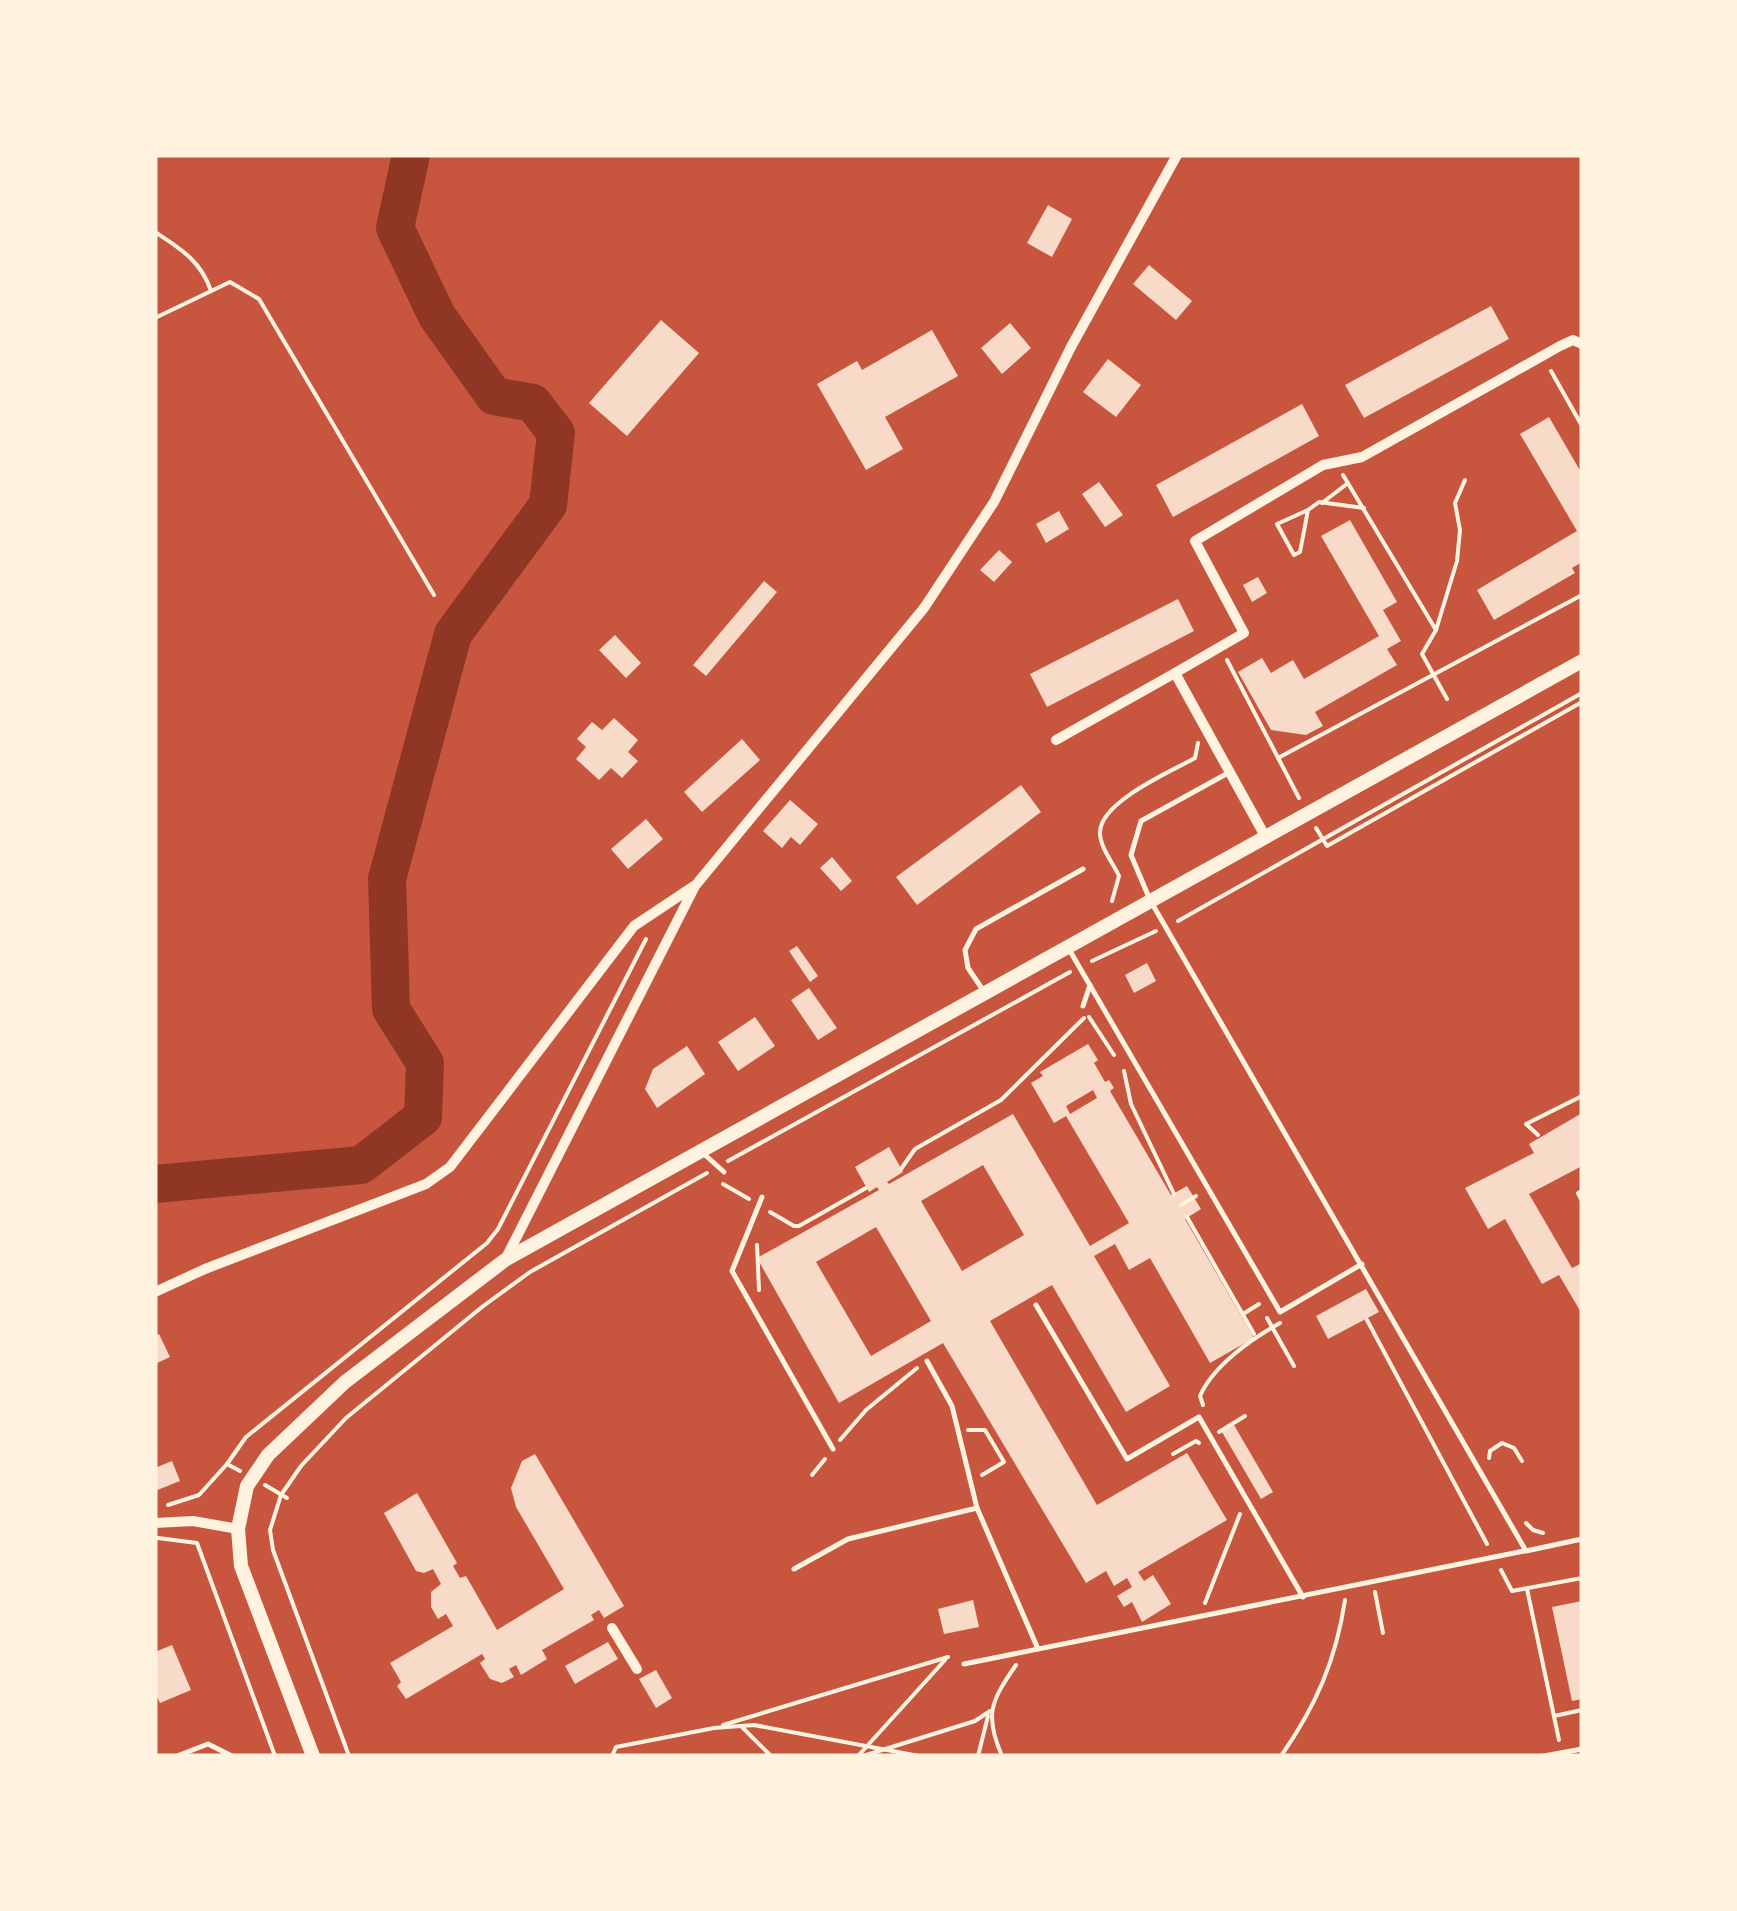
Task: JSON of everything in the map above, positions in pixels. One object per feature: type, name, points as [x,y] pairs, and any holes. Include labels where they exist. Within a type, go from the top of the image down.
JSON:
[{"type":"street","points":[[505,1260],[695,886],[924,608],[994,502],[1079,333],[1178,155]]},
{"type":"street","points":[[1056,740],[1244,633],[1196,542],[1323,465],[1362,457],[1560,346],[1574,340],[1582,344]]},
{"type":"street","points":[[313,1756],[241,1566],[238,1529],[251,1477],[268,1455],[345,1382],[505,1260],[1066,944],[1582,660]]},
{"type":"street","points":[[1176,673],[1266,836]]},
{"type":"street","points":[[155,1292],[205,1268],[426,1184],[450,1167],[634,926],[695,886]]},
{"type":"street","points":[[155,1526],[193,1521],[238,1529]]},
{"type":"street","points":[[612,1628],[637,1669]]},
{"type":"lane","points":[[1230,772],[1141,821],[1132,855],[1150,900],[1526,1551]]},
{"type":"lane","points":[[984,991],[968,968],[965,950],[976,929],[1083,869]]},
{"type":"lane","points":[[1066,944],[1280,1312],[1362,1264]]},
{"type":"lane","points":[[1082,1006],[1090,985]]},
{"type":"lane","points":[[702,1151],[720,1170]]},
{"type":"lane","points":[[760,1201],[732,1271],[833,1449]]},
{"type":"lane","points":[[1036,1305],[1127,1459],[1199,1418],[1302,1597]]},
{"type":"lane","points":[[927,1361],[952,1406],[977,1508],[1038,1649]]},
{"type":"lane","points":[[794,1569],[848,1538],[977,1508]]},
{"type":"lane","points":[[964,1664],[1582,1539]]},
{"type":"lane","points":[[177,1756],[208,1744],[232,1756]]},
{"type":"lane","points":[[1544,1756],[1582,1749]]},
{"type":"path","points":[[155,232],[190,256],[204,272],[212,291]]},
{"type":"path","points":[[155,318],[230,282],[259,299],[434,595]]},
{"type":"path","points":[[1551,372],[1582,426]]},
{"type":"path","points":[[1341,471],[1436,630]]},
{"type":"path","points":[[1446,699],[1422,654],[1436,630],[1457,561],[1460,530],[1455,503],[1465,480]]},
{"type":"path","points":[[1308,510],[1300,552],[1294,555],[1278,524],[1322,503],[1348,483]]},
{"type":"path","points":[[1322,503],[1364,508]]},
{"type":"path","points":[[1278,758],[1582,595]]},
{"type":"path","points":[[349,1756],[272,1550],[270,1530],[302,1466],[346,1418],[530,1272],[1080,967],[1166,927],[1582,693]]},
{"type":"path","points":[[1110,904],[1120,876],[1099,837],[1100,826],[1114,805],[1196,758],[1199,737]]},
{"type":"path","points":[[155,1510],[199,1495],[228,1464],[246,1437],[265,1420],[488,1243],[647,940],[634,926]]},
{"type":"path","points":[[901,1169],[915,1149],[1002,1100],[1088,1015]]},
{"type":"path","points":[[1124,1071],[1130,1104],[1174,1194]]},
{"type":"path","points":[[1538,1135],[1526,1124],[1582,1096]]},
{"type":"path","points":[[720,1182],[760,1201],[789,1224],[799,1226],[866,1188]]},
{"type":"path","points":[[1582,1191],[1578,1193],[1582,1200]]},
{"type":"path","points":[[1181,1206],[1196,1196]]},
{"type":"path","points":[[1188,1217],[1254,1334]]},
{"type":"path","points":[[758,1239],[756,1268],[762,1302]]},
{"type":"path","points":[[1242,1314],[1259,1304]]},
{"type":"path","points":[[1367,1320],[1489,1547],[1476,1551]]},
{"type":"path","points":[[1204,1408],[1200,1396],[1208,1378],[1272,1328]]},
{"type":"path","points":[[812,1475],[866,1410],[927,1361]]},
{"type":"path","points":[[1218,1432],[1245,1416]]},
{"type":"path","points":[[1211,1420],[1225,1444]]},
{"type":"path","points":[[958,1430],[985,1430],[1004,1462],[971,1481]]},
{"type":"path","points":[[1174,1454],[1196,1440],[1200,1444]]},
{"type":"path","points":[[1490,1463],[1490,1451],[1502,1444],[1514,1448],[1522,1461]]},
{"type":"path","points":[[228,1464],[284,1496]]},
{"type":"path","points":[[1222,1601],[1201,1605],[1240,1514],[1247,1527]]},
{"type":"path","points":[[1520,1517],[1533,1530],[1550,1533]]},
{"type":"path","points":[[155,1526],[159,1540],[181,1539],[196,1544],[275,1756]]},
{"type":"path","points":[[1494,1558],[1512,1591],[1582,1578]]},
{"type":"path","points":[[1373,1582],[1384,1633]]},
{"type":"path","points":[[1282,1756],[1302,1726],[1333,1662],[1346,1588]]},
{"type":"path","points":[[1527,1588],[1562,1752]]},
{"type":"path","points":[[978,1756],[1001,1686],[1017,1664],[1038,1649]]},
{"type":"path","points":[[612,1756],[616,1747],[714,1728],[948,1657],[860,1756]]},
{"type":"path","points":[[1554,1716],[1582,1710]]},
{"type":"path","points":[[860,1756],[976,1722],[990,1711]]},
{"type":"path","points":[[990,1711],[1002,1756]]},
{"type":"path","points":[[714,1728],[754,1725],[919,1756]]},
{"type":"path","points":[[741,1726],[771,1756]]},
{"type":"building","points":[[1048,205],[1072,219],[1052,257],[1027,243]]},
{"type":"building","points":[[1149,265],[1192,301],[1176,320],[1133,284]]},
{"type":"building","points":[[1491,306],[1509,339],[1364,418],[1345,385]]},
{"type":"building","points":[[661,320],[699,353],[627,436],[589,403]]},
{"type":"building","points":[[1010,323],[1031,348],[1002,374],[981,348]]},
{"type":"building","points":[[932,330],[958,376],[885,417],[903,449],[866,470],[817,384],[857,361],[862,370]]},
{"type":"building","points":[[1108,359],[1141,385],[1116,417],[1083,392]]},
{"type":"building","points":[[1302,404],[1319,436],[1173,517],[1156,485]]},
{"type":"building","points":[[1549,417],[1582,474],[1582,562],[1572,568],[1575,573],[1494,620],[1477,590],[1577,531],[1520,434]]},
{"type":"building","points":[[1099,482],[1123,515],[1105,527],[1082,494]]},
{"type":"building","points":[[1059,511],[1069,529],[1046,543],[1036,524]]},
{"type":"building","points":[[1350,520],[1397,602],[1383,610],[1401,641],[1387,649],[1397,665],[1315,712],[1323,726],[1306,735],[1271,730],[1238,672],[1262,658],[1271,673],[1293,660],[1304,679],[1379,636],[1321,536]]},
{"type":"building","points":[[999,550],[1012,562],[994,582],[980,570]]},
{"type":"building","points":[[1258,577],[1267,593],[1252,602],[1243,585]]},
{"type":"building","points":[[764,581],[777,592],[706,676],[693,665]]},
{"type":"building","points":[[1178,599],[1194,631],[1047,707],[1030,674]]},
{"type":"building","points":[[615,635],[641,663],[626,678],[599,650]]},
{"type":"building","points":[[614,718],[638,740],[628,752],[638,761],[622,778],[611,768],[599,780],[576,759],[586,747],[577,739],[592,722],[602,730]]},
{"type":"building","points":[[742,739],[760,760],[702,812],[684,792]]},
{"type":"building","points":[[1021,785],[1041,812],[917,905],[896,877]]},
{"type":"building","points":[[790,800],[818,824],[800,845],[791,837],[782,848],[763,831]]},
{"type":"building","points":[[646,819],[663,839],[628,869],[611,849]]},
{"type":"building","points":[[832,857],[852,881],[841,891],[820,868]]},
{"type":"building","points":[[797,946],[818,976],[810,982],[789,951]]},
{"type":"building","points":[[1147,963],[1156,981],[1134,993],[1125,975]]},
{"type":"building","points":[[809,988],[837,1028],[818,1040],[791,1000]]},
{"type":"building","points":[[755,1017],[775,1046],[738,1071],[718,1042]]},
{"type":"building","points":[[1088,1044],[1098,1060],[1094,1063],[1105,1082],[1109,1080],[1114,1088],[1110,1091],[1171,1195],[1187,1186],[1201,1209],[1185,1219],[1254,1338],[1210,1363],[1150,1258],[1129,1270],[1115,1244],[1094,1256],[1170,1386],[1126,1412],[1052,1285],[990,1321],[1097,1505],[1187,1453],[1227,1520],[1138,1572],[1144,1581],[1153,1575],[1171,1604],[1142,1622],[1132,1602],[1124,1607],[1117,1596],[1132,1587],[1127,1578],[1114,1586],[1106,1571],[1086,1583],[943,1343],[839,1403],[757,1258],[879,1190],[877,1187],[869,1192],[855,1167],[889,1147],[903,1172],[889,1184],[1013,1114],[1090,1246],[1129,1223],[1066,1116],[1054,1123],[1031,1083],[1043,1076],[1040,1072]],"holes":[[[1093,1090],[1097,1098],[1070,1114],[1066,1106]],[[983,1165],[1024,1235],[962,1271],[921,1201]],[[876,1227],[931,1321],[871,1356],[816,1262]]]},
{"type":"building","points":[[687,1046],[705,1074],[657,1108],[645,1089],[653,1069]]},
{"type":"building","points":[[1582,1113],[1582,1166],[1529,1194],[1572,1268],[1582,1263],[1582,1314],[1559,1275],[1542,1284],[1505,1219],[1488,1229],[1465,1188],[1534,1153],[1529,1144]]},
{"type":"building","points":[[1366,1289],[1379,1312],[1328,1339],[1316,1316]]},
{"type":"building","points":[[159,1334],[170,1357],[155,1364],[155,1336]]},
{"type":"building","points":[[1234,1425],[1273,1492],[1261,1499],[1222,1432]]},
{"type":"building","points":[[535,1454],[624,1606],[604,1618],[599,1610],[591,1615],[594,1620],[542,1650],[547,1659],[521,1675],[516,1665],[509,1669],[514,1677],[502,1683],[490,1679],[480,1663],[485,1659],[482,1654],[406,1699],[390,1663],[453,1626],[446,1614],[438,1619],[431,1607],[431,1592],[441,1584],[433,1569],[416,1571],[384,1513],[417,1493],[457,1563],[453,1566],[460,1578],[466,1576],[497,1630],[564,1589],[516,1507],[511,1488],[522,1461]]},
{"type":"building","points":[[172,1461],[180,1481],[155,1491],[155,1468]]},
{"type":"building","points":[[973,1600],[979,1627],[944,1634],[938,1609]]},
{"type":"building","points":[[1582,1601],[1582,1699],[1572,1701],[1552,1607]]},
{"type":"building","points":[[608,1642],[618,1659],[575,1684],[565,1666]]},
{"type":"building","points":[[172,1645],[191,1690],[160,1703],[155,1692],[155,1652]]},
{"type":"building","points":[[656,1670],[672,1698],[656,1708],[639,1679]]},
{"type":"waterway","points":[[155,1184],[361,1165],[423,1117],[425,1063],[391,1009],[387,879],[453,634],[548,505],[556,433],[533,403],[494,396],[437,316],[395,228],[411,155]]}]
